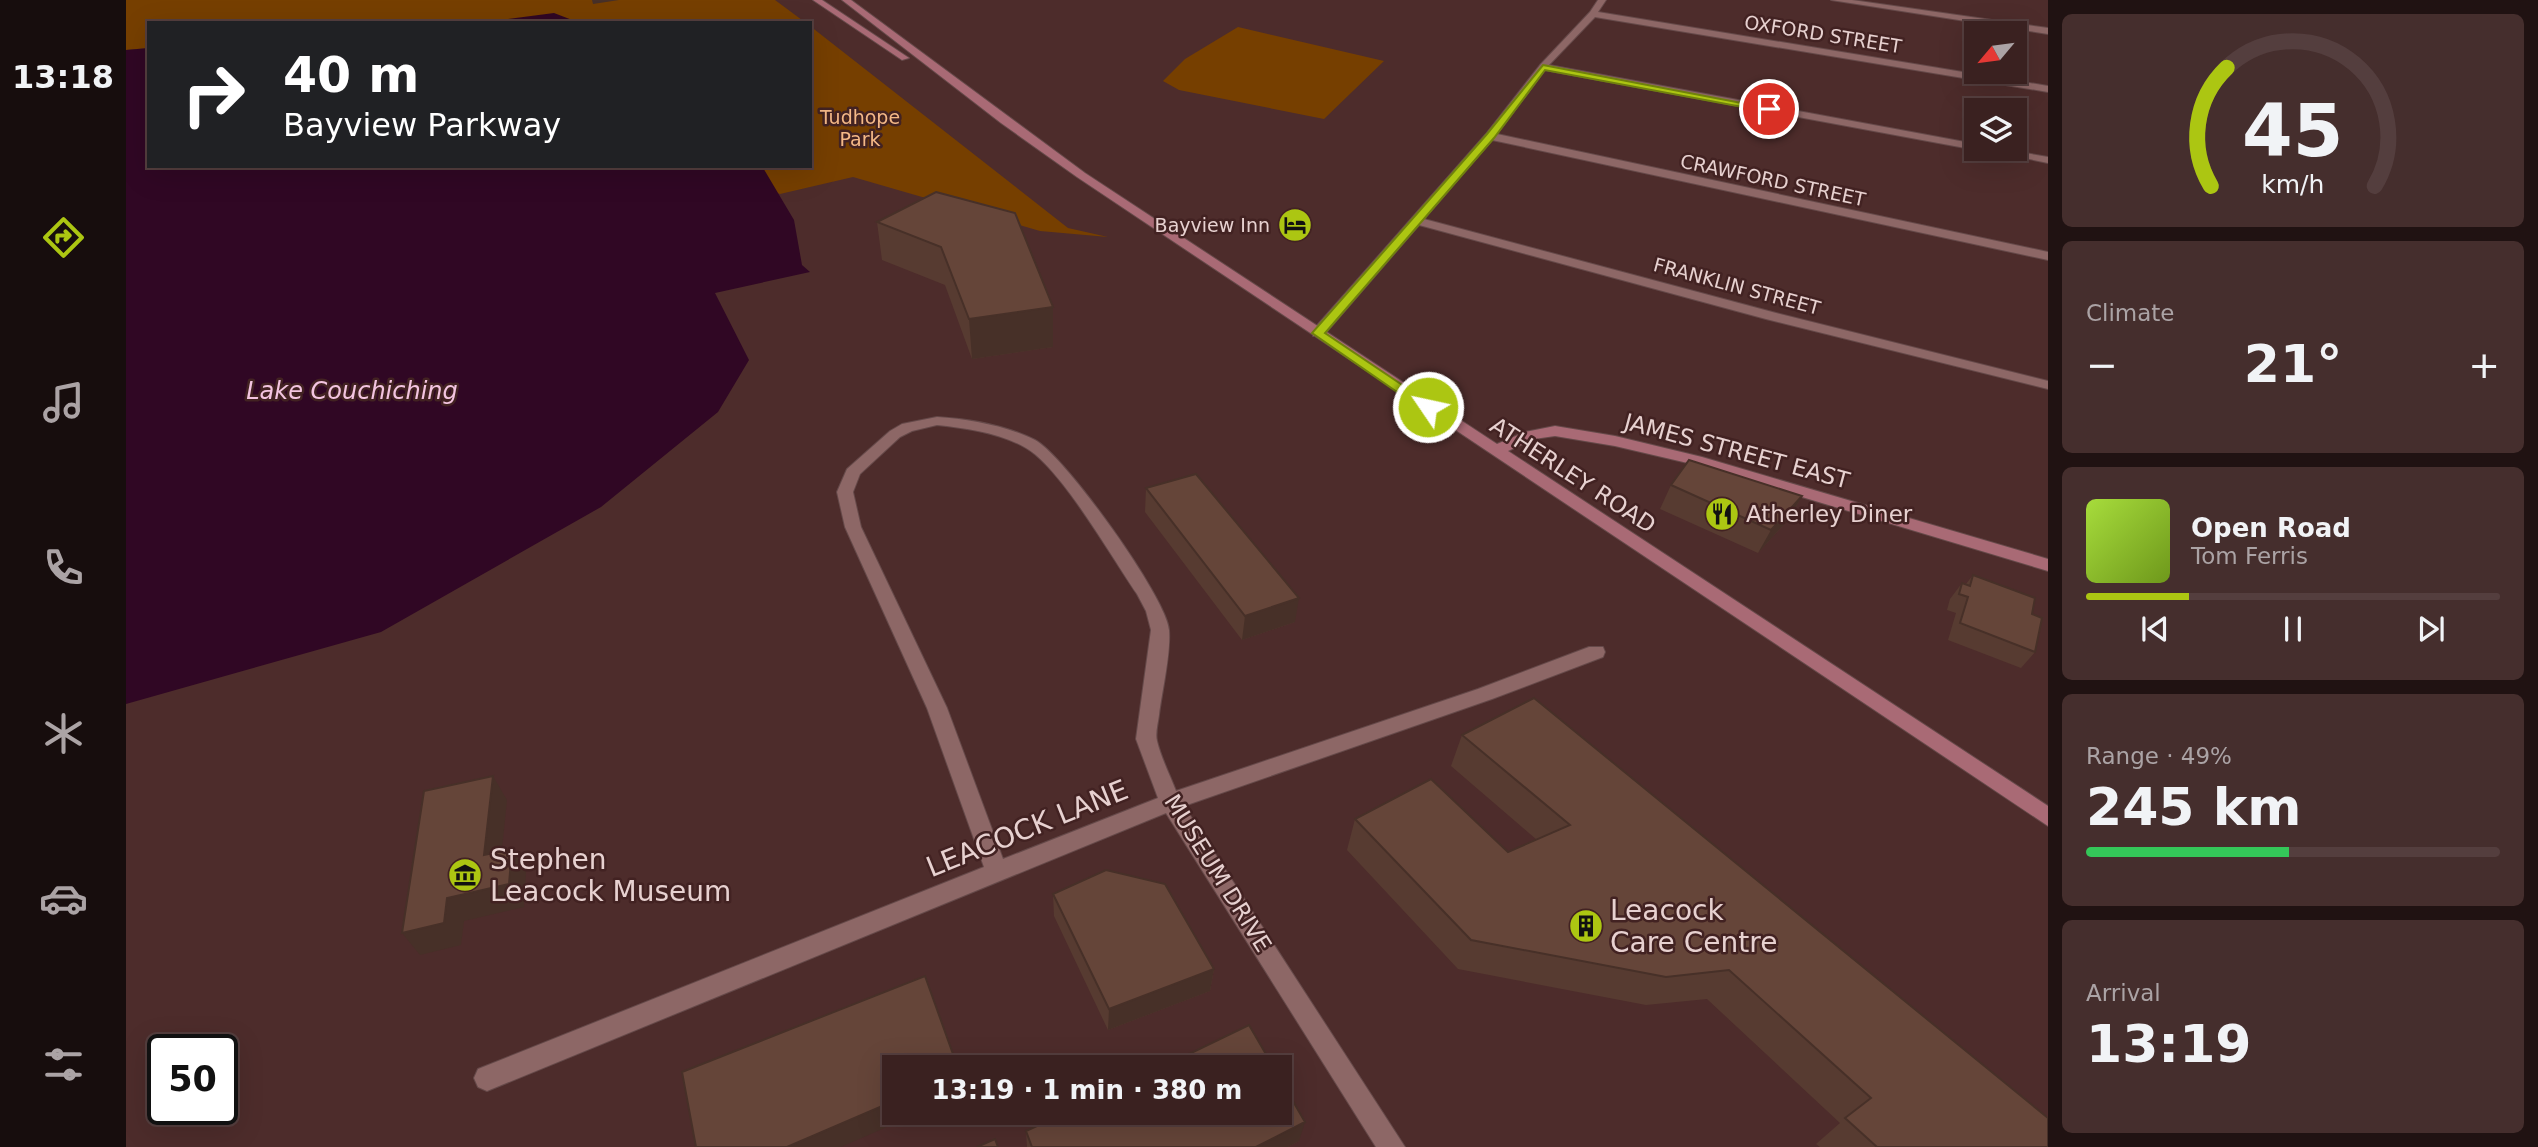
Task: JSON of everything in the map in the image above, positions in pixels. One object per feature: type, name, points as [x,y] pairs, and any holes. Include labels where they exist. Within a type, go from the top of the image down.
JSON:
[{"type":"main road","name":"ATHERLEY ROAD","points":[[817,0],[1005,121],[1494,451],[2048,817]]},
{"type":"main road","name":"ATHERLEY ROAD","points":[[846,0],[1005,121]]},
{"type":"main road","name":"JAMES STREET EAST","points":[[1494,451],[1530,435],[1555,431],[1615,441],[1696,460],[2048,565]]},
{"type":"street","points":[[1318,333],[1490,136],[1543,67],[1593,14],[1602,0]]},
{"type":"street","points":[[1835,0],[2048,32]]},
{"type":"street","name":"OXFORD STREET","points":[[1593,14],[2048,89]]},
{"type":"street","points":[[1543,67],[1964,145]]},
{"type":"street","name":"CRAWFORD STREET","points":[[1490,136],[2048,256]]},
{"type":"street","points":[[2027,156],[2048,160]]},
{"type":"street","name":"FRANKLIN STREET","points":[[1417,221],[1771,316],[2048,385]]},
{"type":"street","name":"MUSEUM DRIVE","points":[[997,873],[937,708],[853,527],[845,492],[853,472],[895,434],[907,427],[937,421],[998,432],[1031,444],[1047,456],[1063,474],[1145,593],[1155,611],[1160,630],[1146,739],[1170,802],[1392,1147]]},
{"type":"street","name":"LEACOCK LANE","points":[[487,1078],[594,1032],[1170,802],[1485,694],[1596,652]]},
{"type":"green space","points":[[126,0],[775,0],[803,21],[147,21],[147,48],[126,50]]},
{"type":"green space","points":[[1238,27],[1384,61],[1324,119],[1179,90],[1163,81],[1185,59]]},
{"type":"green space","name":"Tudhope Park","points":[[812,28],[1068,228],[1108,237],[1040,231],[853,177],[780,194],[711,168],[812,168]]},
{"type":"water","points":[[554,13],[575,21],[493,21]]},
{"type":"water","name":"Lake Couchiching","points":[[147,48],[147,168],[763,168],[794,220],[802,265],[810,272],[715,293],[749,360],[718,412],[601,507],[381,632],[126,704],[126,50]]},
{"type":"building","points":[[936,192],[1015,213],[1053,307],[969,319],[941,247],[877,222]]},
{"type":"building","points":[[1689,460],[1802,496],[1771,530],[1671,485]]},
{"type":"building","points":[[1196,474],[1299,598],[1245,616],[1146,488]]},
{"type":"building","points":[[1973,575],[2035,598],[2032,614],[2042,618],[2035,652],[1960,623],[1968,597],[1959,594],[1962,583],[1970,586]]},
{"type":"building","name":"Leacock Care Centre","points":[[1534,698],[2048,1118],[2048,1147],[1877,1147],[1845,1118],[1871,1098],[1729,970],[1666,977],[1471,940],[1355,819],[1431,779],[1508,852],[1570,825],[1462,735]]},
{"type":"building","points":[[493,776],[484,855],[512,849],[509,884],[447,898],[444,923],[402,933],[424,791]]},
{"type":"building","points":[[1106,870],[1165,884],[1214,969],[1109,1009],[1053,894]]},
{"type":"building","points":[[925,976],[953,1055],[882,1055],[882,1106],[787,1147],[696,1147],[682,1072]]},
{"type":"building","points":[[1249,1025],[1266,1055],[1187,1055]]},
{"type":"building","points":[[1292,1100],[1305,1122],[1256,1147],[1032,1147],[1026,1131],[1039,1125],[1292,1125]]},
{"type":"building","points":[[995,1139],[998,1147],[977,1147]]},
{"type":"place","name":"Bayview Inn","points":[[1295,225]]},
{"type":"place","name":"Atherley Diner","points":[[1722,514]]},
{"type":"place","name":"Stephen Leacock Museum","points":[[465,875]]},
{"type":"place","name":"Leacock Care Centre","points":[[1586,926]]},
{"type":"route","points":[[1428,407],[1318,333],[1490,136],[1543,67],[1769,109]]}]
